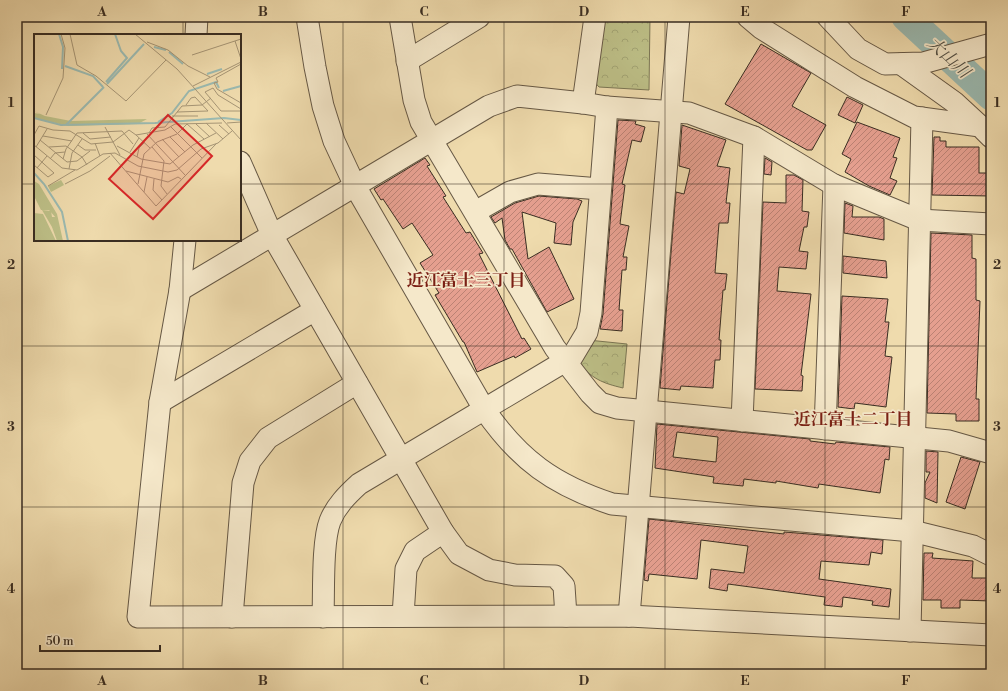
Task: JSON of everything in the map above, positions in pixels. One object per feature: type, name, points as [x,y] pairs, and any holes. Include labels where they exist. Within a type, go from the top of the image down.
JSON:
[{"type":"street","points":[[196,34],[197,17]]},
{"type":"street","points":[[307,17],[323,106],[334,141],[355,186],[484,409],[502,435],[521,454],[551,477],[582,494],[612,504],[912,531],[973,546],[991,555]]},
{"type":"street","points":[[400,17],[414,100],[421,122],[556,348],[590,393],[600,403],[617,408],[949,441],[991,453]]},
{"type":"street","points":[[407,61],[479,17]]},
{"type":"street","points":[[583,102],[591,17]]},
{"type":"street","points":[[629,616],[679,17]]},
{"type":"street","points":[[748,17],[761,28],[855,87],[914,117],[986,131]]},
{"type":"street","points":[[828,17],[858,49],[885,64],[923,62],[991,44]]},
{"type":"street","points":[[901,64],[954,102],[986,131]]},
{"type":"street","points":[[180,290],[489,106],[517,96],[583,102],[607,108],[689,113],[754,137],[834,185],[919,220],[991,224]]},
{"type":"street","points":[[323,617],[326,537],[330,521],[343,499],[359,484],[572,357],[587,332],[591,313],[607,108]]},
{"type":"street","points":[[910,631],[922,118]]},
{"type":"street","points":[[742,421],[754,137]]},
{"type":"street","points":[[241,164],[272,235],[443,532],[459,554],[489,570],[515,576],[555,576],[564,586],[566,616]]},
{"type":"street","points":[[475,212],[510,192],[538,184],[600,190]]},
{"type":"street","points":[[824,429],[834,185]]},
{"type":"street","points":[[185,241],[180,290],[160,402],[138,617],[629,616],[991,635]]},
{"type":"street","points":[[160,402],[315,310]]},
{"type":"street","points":[[232,617],[243,483],[250,461],[268,438],[357,383]]},
{"type":"street","points":[[403,616],[406,569],[415,551],[443,532]]},
{"type":"green space","points":[[600,17],[650,17],[649,90],[599,87],[589,76]]},
{"type":"green space","points":[[578,339],[627,344],[623,388],[598,379],[582,367],[577,361]]},
{"type":"building","points":[[761,44],[811,73],[792,106],[826,125],[812,150],[807,150],[725,104]]},
{"type":"building","points":[[847,97],[863,105],[855,123],[838,115]]},
{"type":"building","points":[[618,120],[636,121],[635,124],[645,127],[641,142],[632,140],[622,184],[625,185],[620,224],[629,226],[623,257],[627,257],[626,270],[622,270],[619,310],[623,310],[622,331],[600,329],[603,314]]},
{"type":"building","points":[[857,122],[900,138],[893,157],[897,158],[890,178],[897,181],[890,195],[869,186],[845,172],[851,159],[842,154]]},
{"type":"building","points":[[682,125],[726,140],[717,166],[730,168],[726,203],[730,203],[728,223],[719,223],[715,273],[727,274],[725,290],[723,290],[719,340],[721,340],[720,360],[715,360],[713,388],[681,386],[680,390],[660,388],[676,192],[684,194],[690,169],[679,166]]},
{"type":"building","points":[[934,137],[940,137],[940,141],[946,141],[946,147],[979,147],[979,173],[991,173],[991,196],[932,195]]},
{"type":"building","points":[[425,158],[430,165],[427,166],[446,196],[443,197],[466,233],[470,232],[483,253],[479,254],[522,339],[524,338],[531,349],[515,358],[514,356],[477,372],[464,342],[435,295],[439,293],[420,263],[433,255],[412,223],[403,229],[383,199],[381,200],[374,189]]},
{"type":"building","points":[[765,158],[772,162],[771,175],[764,174]]},
{"type":"building","points":[[786,175],[794,175],[803,180],[802,211],[809,212],[807,227],[804,227],[799,251],[808,252],[806,269],[779,267],[777,291],[811,294],[801,375],[803,376],[802,391],[755,389],[763,202],[786,203]]},
{"type":"building","points":[[539,196],[577,199],[582,201],[573,222],[571,245],[554,243],[556,223],[522,212],[528,259],[549,247],[574,299],[547,312],[512,249],[510,249],[505,240],[502,218],[495,223],[491,217],[515,203]]},
{"type":"building","points":[[845,203],[853,206],[852,217],[879,217],[884,219],[884,240],[844,233]]},
{"type":"building","points":[[931,233],[972,235],[972,258],[976,259],[976,300],[980,301],[976,399],[979,399],[979,421],[956,421],[956,414],[927,413]]},
{"type":"building","points":[[843,256],[886,261],[887,278],[843,273]]},
{"type":"building","points":[[842,296],[888,299],[885,322],[889,322],[885,356],[892,357],[886,407],[855,403],[854,409],[838,407]]},
{"type":"building","points":[[657,424],[810,439],[810,441],[835,444],[836,442],[890,447],[889,460],[885,459],[880,493],[819,484],[818,488],[776,481],[776,483],[744,479],[743,486],[713,483],[714,477],[655,468]],"holes":[[[677,432],[718,437],[716,462],[673,457]]]},
{"type":"building","points":[[926,451],[938,452],[937,503],[925,498],[925,483],[930,472],[926,472]]},
{"type":"building","points":[[961,457],[980,462],[965,509],[946,502]]},
{"type":"building","points":[[649,519],[784,534],[784,532],[883,540],[882,554],[871,552],[869,565],[821,561],[819,579],[891,589],[889,607],[872,605],[873,601],[843,597],[842,607],[824,605],[825,597],[728,584],[727,591],[709,588],[711,569],[744,573],[748,546],[701,540],[697,579],[649,574],[648,581],[644,580]]},
{"type":"building","points":[[924,553],[933,553],[932,558],[973,561],[972,578],[991,578],[991,601],[960,600],[960,608],[941,608],[941,600],[923,600]]},
{"type":"waterway","name":"大山川","points":[[906,17],[991,96]]},
{"type":"district","name":"近江富士三丁目","points":[[466,280]]},
{"type":"district","name":"近江富士二丁目","points":[[853,419]]}]
